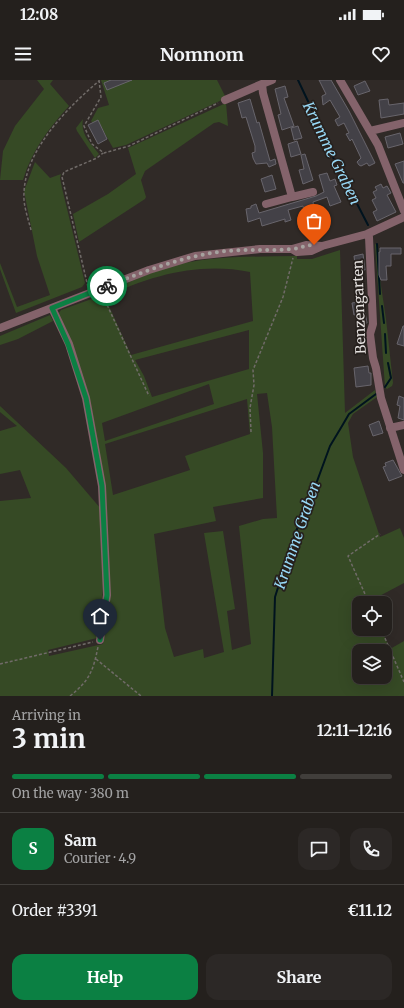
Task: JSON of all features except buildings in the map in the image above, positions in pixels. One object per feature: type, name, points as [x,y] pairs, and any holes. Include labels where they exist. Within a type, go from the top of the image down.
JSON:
[{"type":"street","points":[[225,100],[272,80]]},
{"type":"street","points":[[340,80],[370,131],[386,165],[404,211]]},
{"type":"street","points":[[262,84],[263,93],[292,197]]},
{"type":"street","points":[[370,131],[404,123]]},
{"type":"street","points":[[266,204],[313,192]]},
{"type":"street","points":[[0,328],[149,270],[195,256],[249,250],[292,249],[306,245],[322,246],[367,234],[404,217]]},
{"type":"street","name":"Benzengarten","points":[[367,234],[369,237],[372,301],[372,324],[370,334],[373,358],[381,398],[404,470]]},
{"type":"street","points":[[52,308],[68,344],[86,398],[102,486],[107,595],[100,640]]},
{"type":"street","points":[[390,428],[404,425]]},
{"type":"path","points":[[99,80],[101,97],[84,126],[92,144],[104,153]]},
{"type":"path","points":[[31,230],[24,194],[26,179],[33,161],[52,129],[65,113],[99,80]]},
{"type":"path","points":[[90,293],[62,177],[64,172],[98,158],[104,153],[129,146],[225,100]]},
{"type":"path","points":[[251,432],[250,408],[254,385],[253,370],[283,297],[293,261]]},
{"type":"path","points":[[100,289],[149,396]]},
{"type":"path","points":[[366,596],[348,556],[380,534]]},
{"type":"path","points":[[384,636],[404,682]]},
{"type":"path","points":[[0,664],[100,640],[93,670],[87,681],[70,696]]},
{"type":"path","points":[[96,659],[141,696]]},
{"type":"green space","points":[[37,80],[53,80],[50,84],[69,106],[36,149],[23,180],[0,180],[3,151],[15,126],[44,89]]},
{"type":"green space","points":[[101,80],[217,80],[226,98],[126,145],[113,148],[98,121],[93,123],[91,121],[98,108],[109,105]]},
{"type":"green space","points":[[226,103],[228,126],[219,122],[214,123],[145,171],[141,180],[146,197],[145,199],[79,242],[73,214],[108,194],[136,174],[128,148]]},
{"type":"green space","points":[[83,119],[83,130],[99,154],[95,158],[76,128]]},
{"type":"green space","points":[[35,162],[50,178],[61,174],[60,178],[62,188],[85,283],[82,287],[16,313],[0,269],[0,263],[17,307],[50,295],[37,256],[24,191]]},
{"type":"green space","points":[[375,244],[378,245],[380,279],[393,383],[392,386],[387,389],[385,387]]},
{"type":"green space","points":[[340,250],[345,413],[375,390],[377,397],[353,414],[348,423],[353,457],[380,537],[400,528],[404,538],[404,583],[379,596],[352,596],[352,636],[384,636],[388,644],[352,644],[352,684],[392,684],[392,648],[404,641],[404,696],[0,696],[0,501],[31,498],[20,470],[0,474],[0,431],[17,426],[0,412],[0,406],[66,468],[101,509],[103,580],[102,607],[97,638],[48,650],[49,656],[103,644],[110,594],[98,453],[59,313],[61,310],[100,296],[105,305],[108,304],[131,355],[253,321],[250,272],[231,269],[213,269],[176,272],[140,282],[106,297],[105,292],[165,268],[198,261],[264,256],[297,256],[297,259],[312,259]],"holes":[[[249,330],[249,369],[152,397],[144,376],[135,360]],[[209,384],[214,404],[105,441],[102,423]],[[267,393],[272,427],[277,518],[263,519],[239,526],[251,644],[232,650],[227,611],[235,609],[223,531],[204,533],[224,652],[204,658],[203,649],[174,657],[165,628],[154,534],[216,521],[213,507],[263,498],[263,453],[257,394]],[[247,399],[250,434],[185,456],[190,470],[113,495],[105,444]]]},
{"type":"green space","points":[[50,315],[53,321],[18,339],[0,345],[0,336]]},
{"type":"waterway","name":"Krumme Graben","points":[[298,80],[315,116],[320,132],[368,225]]},
{"type":"waterway","name":"Krumme Graben","points":[[377,244],[380,294]]},
{"type":"waterway","name":"Krumme Graben","points":[[382,306],[384,323]]},
{"type":"waterway","name":"Krumme Graben","points":[[385,334],[386,353]]},
{"type":"waterway","name":"Krumme Graben","points":[[385,387],[391,378],[388,363]]},
{"type":"waterway","name":"Krumme Graben","points":[[272,696],[275,597],[296,531],[305,514],[330,446],[349,414],[376,394]]},
{"type":"way so far","points":[[107,286],[149,270],[195,256],[226,251],[292,249],[298,246],[314,245]]},
{"type":"route","points":[[100,640],[107,595],[102,486],[86,398],[68,344],[52,308],[107,286]]}]
